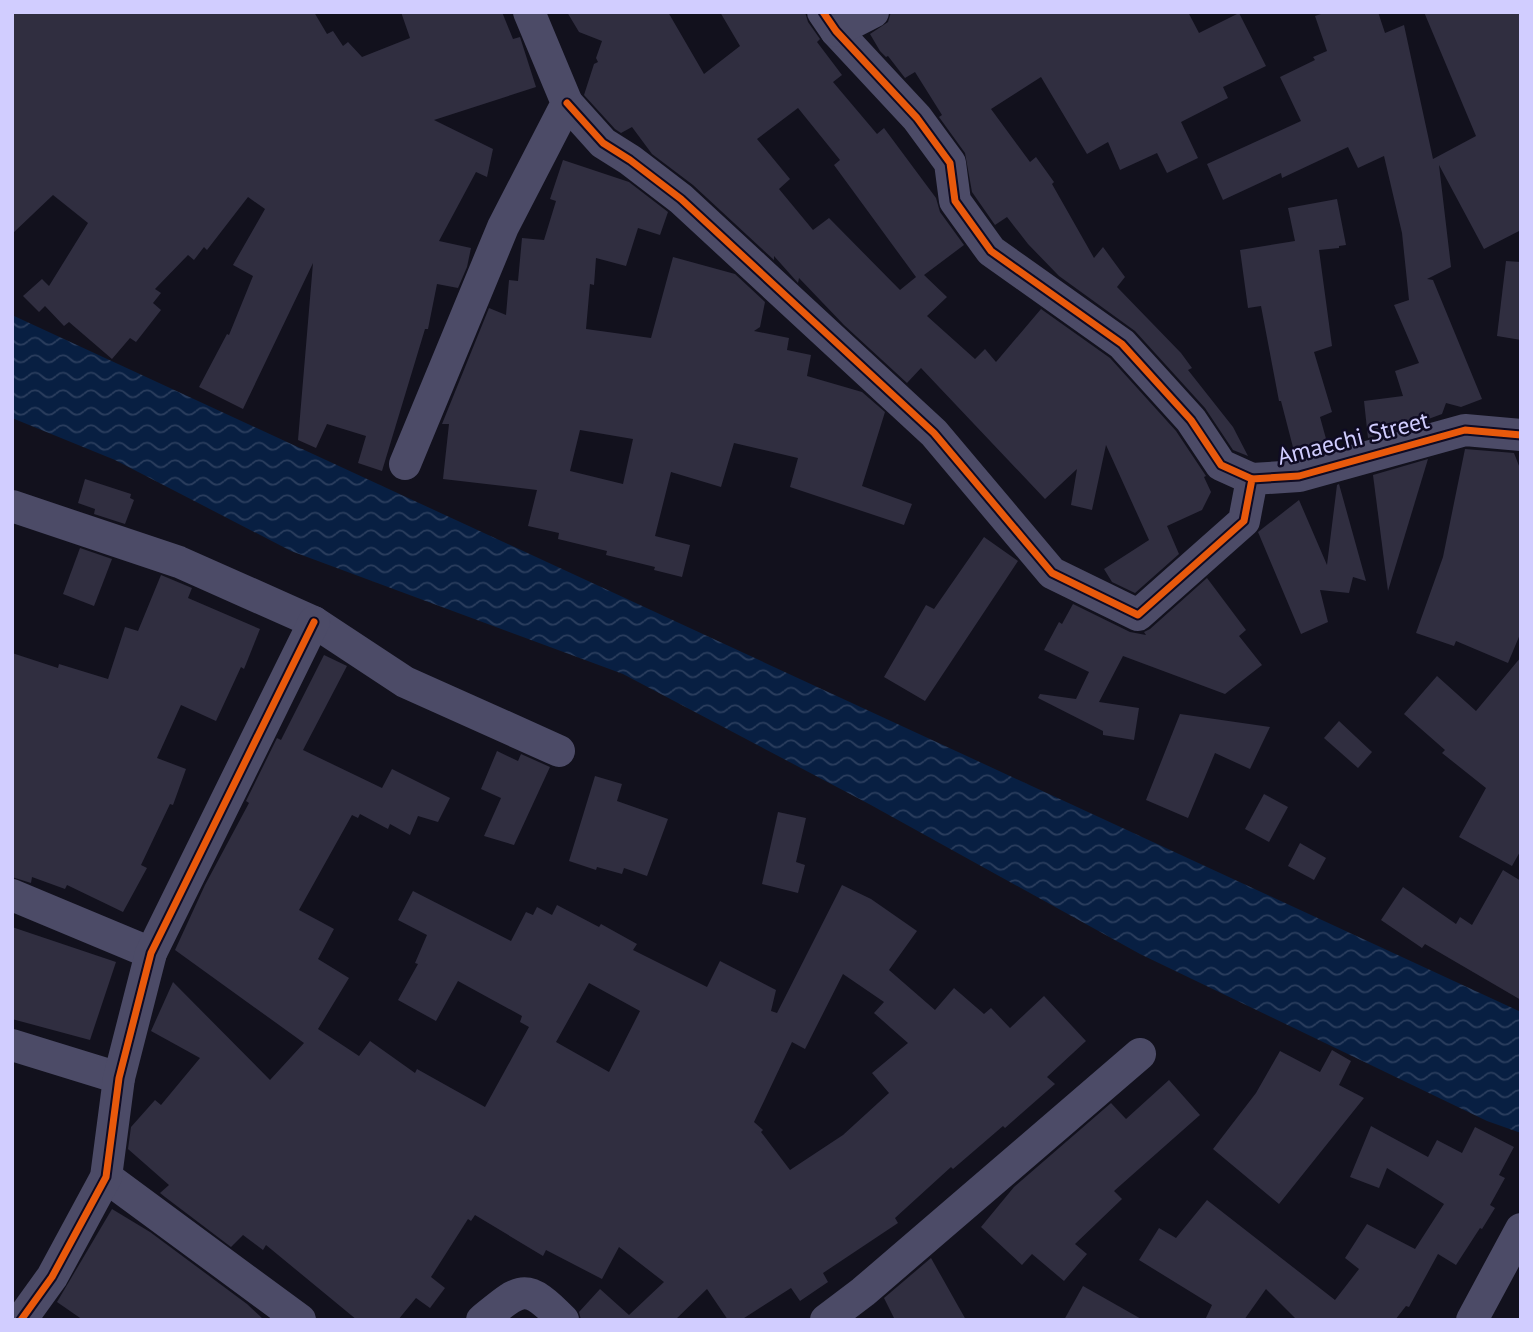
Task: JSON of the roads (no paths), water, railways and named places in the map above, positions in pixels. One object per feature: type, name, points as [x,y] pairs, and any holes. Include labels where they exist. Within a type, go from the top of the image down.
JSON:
[{"type":"street","points":[[405,464],[503,227],[567,103],[529,12]]},
{"type":"street","points":[[873,12],[830,22],[917,118],[950,163],[955,201],[991,251],[1122,344],[1191,420],[1221,465],[1252,479]]},
{"type":"street","name":"Amaechi Street","points":[[567,103],[603,143],[681,199],[934,433],[1052,573],[1138,615],[1244,521],[1252,479],[1299,476],[1465,430],[1521,435]]},
{"type":"street","points":[[12,506],[179,562],[314,622],[405,682],[559,751]]},
{"type":"street","points":[[21,1320],[52,1277],[106,1178],[119,1078],[151,953],[314,622]]},
{"type":"street","points":[[12,895],[151,953]]},
{"type":"street","points":[[12,1045],[119,1078]]},
{"type":"street","points":[[826,1320],[863,1292],[1140,1054]]},
{"type":"street","points":[[106,1178],[300,1320]]},
{"type":"street","points":[[1472,1320],[1520,1231]]},
{"type":"street","points":[[482,1320],[521,1291],[531,1293],[563,1320]]},
{"type":"water","points":[[12,315],[1521,1012],[1521,1133],[1487,1121],[1140,954],[869,804],[623,674],[291,551],[115,460],[12,418]]}]
